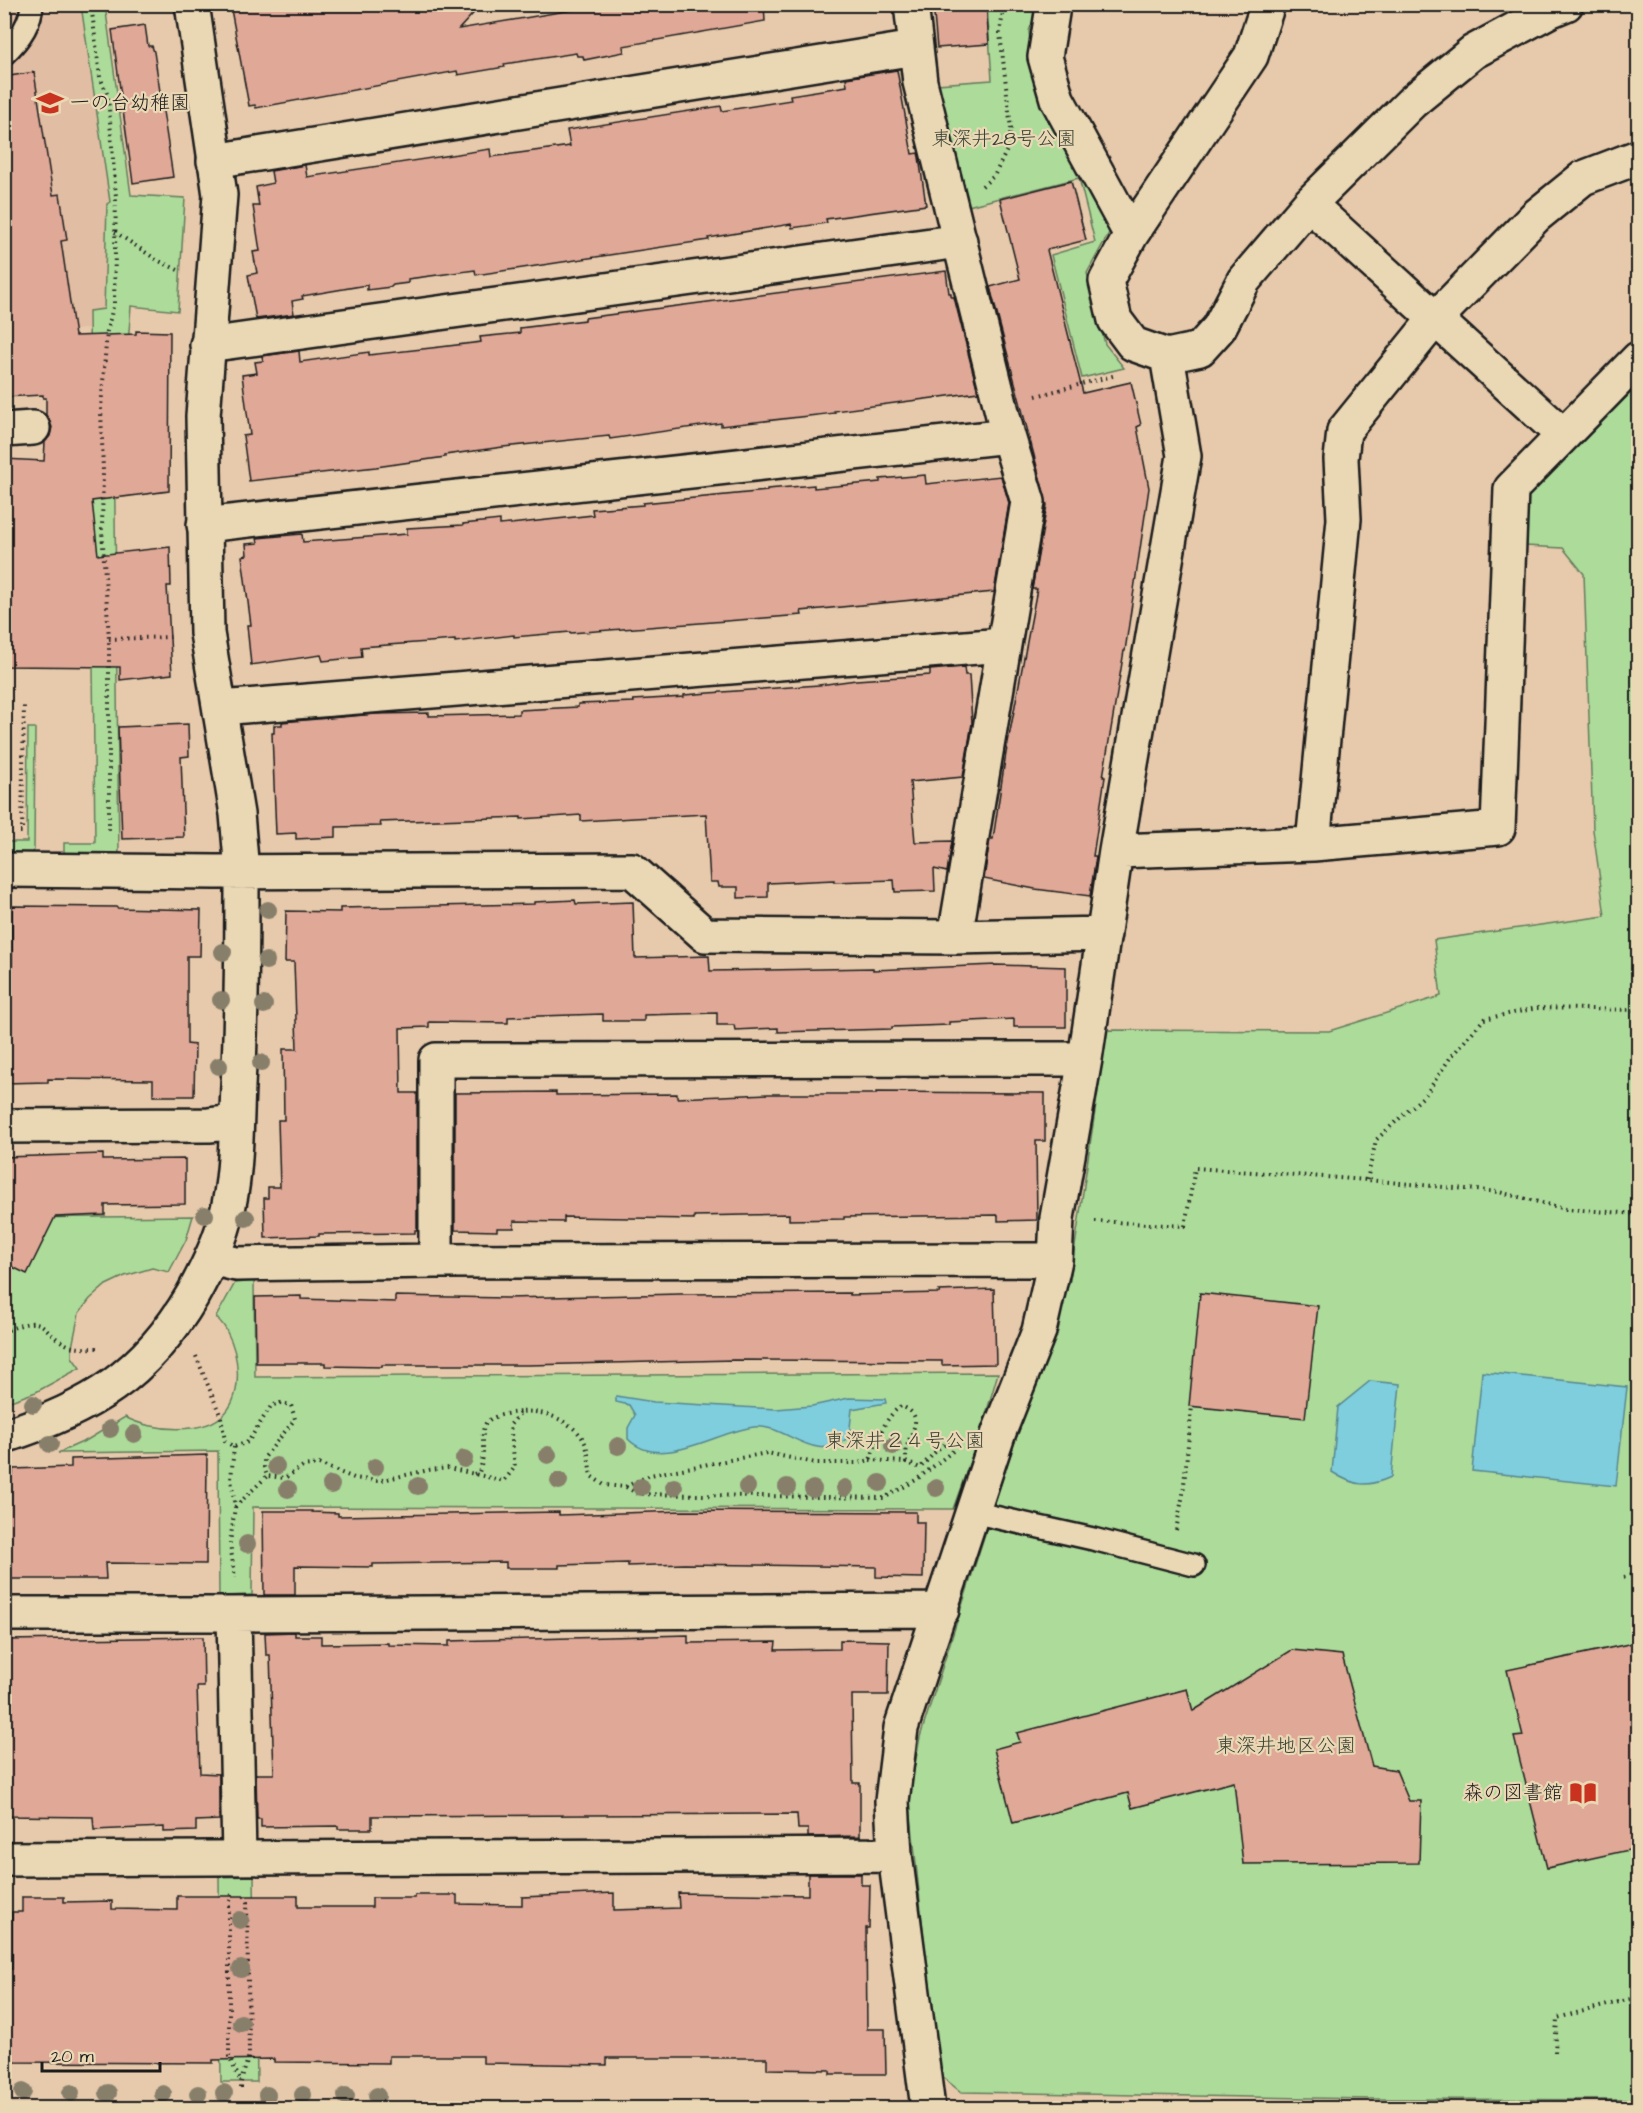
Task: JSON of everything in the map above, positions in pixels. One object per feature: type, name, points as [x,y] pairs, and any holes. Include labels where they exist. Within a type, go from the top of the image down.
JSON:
[{"type":"street","points":[[4,1436],[40,1425],[94,1398],[119,1382],[165,1337],[181,1314],[212,1258],[226,1216],[233,1170],[243,999],[242,872],[237,814],[207,633],[204,525],[203,416],[220,195],[192,4]]},
{"type":"street","points":[[911,4],[920,82],[1000,405],[1028,502],[956,937]]},
{"type":"street","points":[[1051,4],[1052,13],[1045,57],[1057,99],[1131,235]]},
{"type":"street","points":[[1268,4],[1251,56],[1131,235],[1106,281],[1114,320],[1133,344],[1167,356],[1200,349],[1219,328],[1244,280],[1309,204],[1412,102],[1473,52],[1566,4]]},
{"type":"street","points":[[214,161],[915,48]]},
{"type":"street","points":[[1313,844],[1344,519],[1341,459],[1344,431],[1434,320],[1536,216],[1583,178],[1638,157]]},
{"type":"street","points":[[1309,204],[1563,435]]},
{"type":"street","points":[[207,345],[960,241]]},
{"type":"street","points":[[928,2109],[895,1855],[892,1801],[901,1728],[942,1610],[972,1512],[990,1430],[1039,1331],[1055,1260],[1057,1218],[1085,1059],[1116,851],[1184,456],[1167,356]]},
{"type":"street","points":[[1116,851],[1313,844],[1498,828],[1511,489],[1638,359]]},
{"type":"street","points":[[204,525],[1008,436]]},
{"type":"street","points":[[220,708],[1003,645]]},
{"type":"street","points":[[4,870],[242,872],[632,870],[705,935],[956,937],[1104,934]]},
{"type":"street","points":[[436,1261],[436,1060],[1085,1059]]},
{"type":"street","points":[[4,1126],[209,1125],[236,1122]]},
{"type":"street","points":[[212,1258],[236,1264],[436,1261],[1055,1260]]},
{"type":"street","points":[[4,1614],[942,1610]]},
{"type":"street","points":[[234,1614],[238,1867]]},
{"type":"street","points":[[4,1859],[238,1867],[895,1855]]},
{"type":"lane","points":[[4,54],[21,35],[31,17],[32,4]]},
{"type":"lane","points":[[972,1512],[1094,1539],[1194,1565]]},
{"type":"path","points":[[91,4],[100,77],[108,96],[116,197],[114,303],[107,331],[101,408],[102,529],[109,639],[109,830],[102,871]]},
{"type":"path","points":[[949,195],[979,190],[993,176],[1008,148],[1011,129],[1000,33],[1004,4]]},
{"type":"path","points":[[115,231],[157,260],[181,271]]},
{"type":"path","points":[[1000,405],[1130,372],[1167,356]]},
{"type":"path","points":[[109,639],[176,637]]},
{"type":"path","points":[[13,832],[22,832],[24,703]]},
{"type":"path","points":[[1367,1180],[1376,1140],[1426,1094],[1450,1058],[1484,1019],[1537,1008],[1638,1010]]},
{"type":"path","points":[[1057,1218],[1185,1227],[1195,1168],[1499,1192],[1566,1209],[1638,1214]]},
{"type":"path","points":[[8,1329],[27,1321],[40,1323],[72,1347],[107,1348]]},
{"type":"path","points":[[192,1346],[221,1417],[225,1441],[234,1447]]},
{"type":"path","points":[[234,1447],[248,1442],[271,1406],[280,1403],[291,1405],[295,1419],[264,1458],[267,1476]]},
{"type":"path","points":[[870,1460],[884,1424],[901,1406],[910,1410],[916,1423],[906,1448],[906,1462]]},
{"type":"path","points":[[1174,1536],[1183,1494],[1192,1406]]},
{"type":"path","points":[[473,1475],[479,1472],[482,1464],[484,1424],[492,1417],[503,1413],[533,1410],[569,1424],[585,1443],[591,1476],[604,1485],[625,1487],[638,1494],[884,1498],[916,1480],[990,1430]]},
{"type":"path","points":[[267,1476],[285,1478],[303,1466],[319,1464],[354,1478],[378,1481],[449,1468],[504,1481],[515,1467],[510,1425],[521,1412]]},
{"type":"path","points":[[625,1487],[650,1474],[767,1453],[815,1463],[858,1464],[870,1460],[906,1462],[920,1468],[938,1449],[954,1437],[990,1430]]},
{"type":"path","points":[[234,1447],[231,1479],[235,1507],[230,1543],[237,1597],[234,1614]]},
{"type":"path","points":[[235,1507],[267,1476]]},
{"type":"path","points":[[1624,1577],[1638,1574]]},
{"type":"path","points":[[238,1867],[247,1902],[249,2055],[241,2088]]},
{"type":"path","points":[[238,1867],[229,1904],[229,2057],[241,2082]]},
{"type":"path","points":[[1556,2052],[1557,2018],[1638,1997]]},
{"type":"shaded area","name":"一の台幼稚園","points":[[5,5],[81,5],[110,202],[107,204],[104,309],[90,311],[90,328],[5,341]]},
{"type":"green space","points":[[81,5],[105,5],[131,195],[185,198],[178,311],[131,306],[128,344],[113,345],[119,854],[64,853],[64,843],[95,843],[89,311],[104,309],[107,204],[110,202]]},
{"type":"green space","name":"東深井28号公園","points":[[987,5],[1036,5],[1037,11],[1029,31],[1033,79],[1110,231],[1087,273],[1105,344],[1124,368],[1082,378],[1051,255],[1095,242],[1079,178],[968,206],[937,84],[992,80]]},
{"type":"green space","name":"東深井地区公園","points":[[1638,385],[1638,2100],[1370,2099],[961,2092],[940,2075],[909,1797],[920,1737],[1007,1465],[1070,1280],[1107,1030],[1329,1031],[1441,996],[1434,940],[1605,916],[1593,830],[1584,574],[1563,548],[1525,546],[1526,499]]},
{"type":"green space","points":[[28,728],[35,728],[34,850],[31,853],[5,853],[5,842],[27,842]]},
{"type":"green space","points":[[193,1216],[186,1240],[169,1272],[152,1268],[125,1276],[106,1285],[79,1313],[72,1357],[80,1368],[36,1392],[5,1403],[4,1218]]},
{"type":"green space","name":"東深井２４号公園","points":[[254,1281],[255,1377],[998,1373],[982,1428],[953,1509],[253,1507],[252,1595],[219,1596],[218,1451],[58,1453],[87,1440],[125,1417],[149,1426],[177,1429],[192,1428],[217,1420],[231,1404],[237,1384],[237,1373],[231,1341],[216,1317],[235,1283]]},
{"type":"green space","points":[[254,1876],[257,2082],[221,2082],[219,1877]]},
{"type":"water","points":[[1482,1372],[1627,1387],[1616,1486],[1472,1471]]},
{"type":"water","points":[[1370,1381],[1400,1384],[1391,1477],[1375,1483],[1361,1484],[1332,1472],[1338,1407]]},
{"type":"water","points":[[616,1396],[654,1402],[776,1409],[812,1406],[849,1398],[885,1399],[886,1403],[852,1409],[849,1437],[836,1445],[824,1448],[800,1442],[778,1431],[754,1427],[690,1447],[656,1452],[641,1448],[628,1439],[628,1428],[635,1415],[629,1405],[616,1402]]},
{"type":"building","points":[[230,4],[482,4],[459,29],[607,4],[764,4],[765,21],[623,46],[624,52],[584,60],[583,56],[577,56],[576,53],[504,64],[505,67],[458,75],[457,71],[256,108],[255,105],[249,106]]},
{"type":"building","points":[[933,4],[986,4],[989,44],[937,48]]},
{"type":"building","points":[[145,25],[148,46],[152,46],[154,52],[173,177],[133,183],[112,30]]},
{"type":"building","points":[[897,70],[912,154],[918,153],[919,157],[926,205],[826,219],[827,223],[792,228],[791,224],[708,238],[709,240],[476,275],[475,270],[408,279],[408,283],[391,287],[367,290],[367,285],[302,296],[303,299],[292,301],[294,314],[256,319],[248,275],[257,273],[253,252],[260,251],[253,206],[259,206],[256,187],[273,183],[271,171],[305,165],[307,177],[490,149],[491,157],[570,146],[567,130],[721,106],[722,111],[791,100],[790,95],[847,86],[846,78]]},
{"type":"building","points":[[34,72],[53,195],[60,194],[67,240],[61,241],[75,336],[136,334],[136,331],[170,332],[169,491],[92,501],[98,555],[170,547],[171,586],[167,586],[172,674],[120,680],[120,667],[4,666],[4,459],[44,461],[45,442],[50,436],[52,427],[46,415],[46,398],[43,398],[43,395],[4,397],[4,77]]},
{"type":"building","points":[[1071,181],[1086,240],[1047,250],[1083,393],[1131,382],[1141,425],[1137,427],[1149,488],[1125,651],[1103,777],[1105,777],[1093,856],[1096,856],[1090,896],[984,879],[1037,589],[1032,589],[1047,505],[990,287],[1020,279],[1000,199]]},
{"type":"building","points":[[946,271],[949,293],[951,297],[954,297],[978,392],[834,411],[835,413],[721,426],[721,423],[610,439],[609,436],[503,447],[376,467],[249,481],[243,436],[250,435],[242,375],[257,373],[255,362],[263,361],[262,356],[299,351],[300,362],[369,352],[369,355],[481,342],[480,337],[520,333],[520,328],[585,320],[585,318]]},
{"type":"building","points":[[925,475],[926,484],[1001,476],[1009,503],[994,592],[801,611],[802,615],[514,637],[514,635],[455,642],[455,640],[361,647],[362,657],[323,661],[321,655],[251,665],[247,625],[251,625],[242,556],[247,555],[246,544],[258,543],[257,538],[302,534],[303,542],[407,534],[407,528],[463,525],[500,520],[500,525],[593,515],[592,509],[643,505],[643,503],[767,491],[767,489],[814,485],[814,488],[880,482],[880,479]]},
{"type":"building","points":[[964,667],[965,675],[969,675],[972,723],[963,777],[910,782],[915,842],[952,841],[947,872],[934,869],[935,891],[895,892],[894,880],[834,882],[834,880],[768,883],[768,897],[738,898],[738,887],[719,887],[718,882],[710,882],[706,814],[581,821],[581,815],[521,819],[521,817],[380,822],[381,826],[336,827],[336,837],[296,839],[296,833],[276,834],[272,733],[274,733],[274,725],[282,725],[282,722],[376,714],[429,713],[429,716],[519,714],[519,710],[578,707],[578,704],[634,702],[633,700],[684,697],[684,695],[930,675],[930,670]]},
{"type":"building","points":[[188,724],[189,756],[181,757],[184,837],[122,839],[118,727]]},
{"type":"building","points":[[575,900],[576,904],[633,902],[635,958],[709,956],[710,971],[873,968],[873,970],[996,965],[1066,967],[1066,1027],[1014,1027],[1014,1019],[949,1022],[949,1025],[892,1027],[892,1029],[778,1032],[778,1028],[735,1030],[734,1025],[717,1025],[717,1013],[644,1015],[644,1021],[603,1021],[603,1014],[508,1017],[508,1023],[429,1022],[429,1027],[400,1028],[401,1093],[417,1093],[417,1230],[415,1233],[319,1234],[319,1236],[265,1238],[264,1198],[268,1198],[268,1187],[280,1187],[278,1120],[284,1120],[283,1049],[297,1049],[294,962],[285,962],[286,911],[340,912],[340,908],[534,904],[534,902]]},
{"type":"building","points":[[12,906],[201,910],[200,956],[187,956],[187,1044],[195,1045],[194,1096],[153,1096],[153,1080],[48,1079],[48,1082],[4,1083],[4,972],[12,972]]},
{"type":"building","points":[[556,1092],[556,1095],[677,1094],[677,1098],[768,1094],[876,1094],[876,1092],[1045,1093],[1045,1141],[1036,1141],[1037,1220],[998,1221],[998,1215],[789,1220],[789,1214],[694,1216],[694,1219],[564,1217],[564,1222],[514,1221],[514,1228],[497,1228],[497,1231],[455,1230],[455,1093]]},
{"type":"building","points":[[103,1154],[103,1160],[185,1159],[185,1204],[105,1205],[105,1215],[55,1217],[27,1274],[4,1263],[4,1157]]},
{"type":"building","points":[[994,1289],[996,1364],[942,1365],[942,1361],[734,1360],[529,1365],[382,1365],[382,1367],[325,1366],[325,1363],[256,1363],[255,1297],[301,1296],[301,1299],[395,1302],[395,1296],[507,1298],[680,1294],[850,1293],[850,1295]]},
{"type":"building","points":[[1200,1293],[1318,1306],[1305,1418],[1189,1406]]},
{"type":"building","points":[[207,1455],[206,1564],[105,1563],[106,1579],[4,1579],[4,1474],[13,1474],[13,1469],[71,1467],[71,1459]]},
{"type":"building","points":[[263,1511],[312,1511],[338,1513],[338,1516],[559,1512],[559,1515],[684,1511],[916,1512],[916,1522],[924,1522],[923,1578],[876,1577],[876,1567],[684,1564],[628,1566],[628,1563],[559,1565],[559,1568],[506,1568],[506,1562],[373,1564],[373,1567],[295,1566],[295,1595],[264,1595]]},
{"type":"building","points":[[295,1632],[295,1636],[321,1636],[321,1644],[388,1643],[388,1645],[449,1646],[449,1641],[688,1635],[688,1643],[776,1642],[775,1650],[840,1649],[840,1640],[889,1641],[888,1695],[852,1695],[853,1783],[860,1783],[860,1836],[808,1837],[808,1829],[798,1829],[797,1814],[372,1816],[372,1829],[338,1829],[338,1826],[261,1827],[261,1819],[257,1819],[256,1774],[274,1774],[270,1655],[266,1655],[265,1633]]},
{"type":"building","points":[[203,1637],[204,1687],[197,1687],[200,1773],[219,1774],[219,1820],[196,1821],[196,1831],[164,1832],[164,1827],[94,1830],[93,1817],[4,1816],[4,1663],[7,1663],[7,1640]]},
{"type":"building","name":"森の図書館","points":[[1638,1642],[1638,1848],[1547,1868],[1514,1737],[1523,1736],[1507,1670]]},
{"type":"building","points":[[1292,1650],[1342,1655],[1372,1766],[1396,1770],[1409,1801],[1421,1801],[1419,1863],[1243,1864],[1234,1782],[1132,1808],[1128,1793],[1013,1823],[994,1749],[1020,1742],[1017,1733],[1187,1689],[1193,1711]]},
{"type":"building","points":[[808,1874],[861,1874],[861,1885],[870,1885],[869,1928],[866,1928],[867,2029],[885,2029],[886,2074],[830,2074],[830,2070],[767,2069],[767,2058],[607,2058],[607,2065],[483,2063],[483,2056],[389,2056],[389,2063],[274,2062],[274,2059],[213,2060],[213,2063],[4,2062],[4,1969],[12,1969],[12,1912],[22,1912],[22,1897],[64,1897],[64,1902],[112,1901],[112,1909],[177,1910],[177,1896],[298,1896],[298,1907],[372,1907],[372,1898],[415,1898],[415,1895],[457,1895],[457,1904],[522,1905],[522,1897],[614,1893],[614,1910],[679,1908],[678,1893],[808,1895]]},
{"type":"place","name":"一の台幼稚園","points":[[50,103]]},
{"type":"place","name":"森の図書館","points":[[1583,1793]]}]
